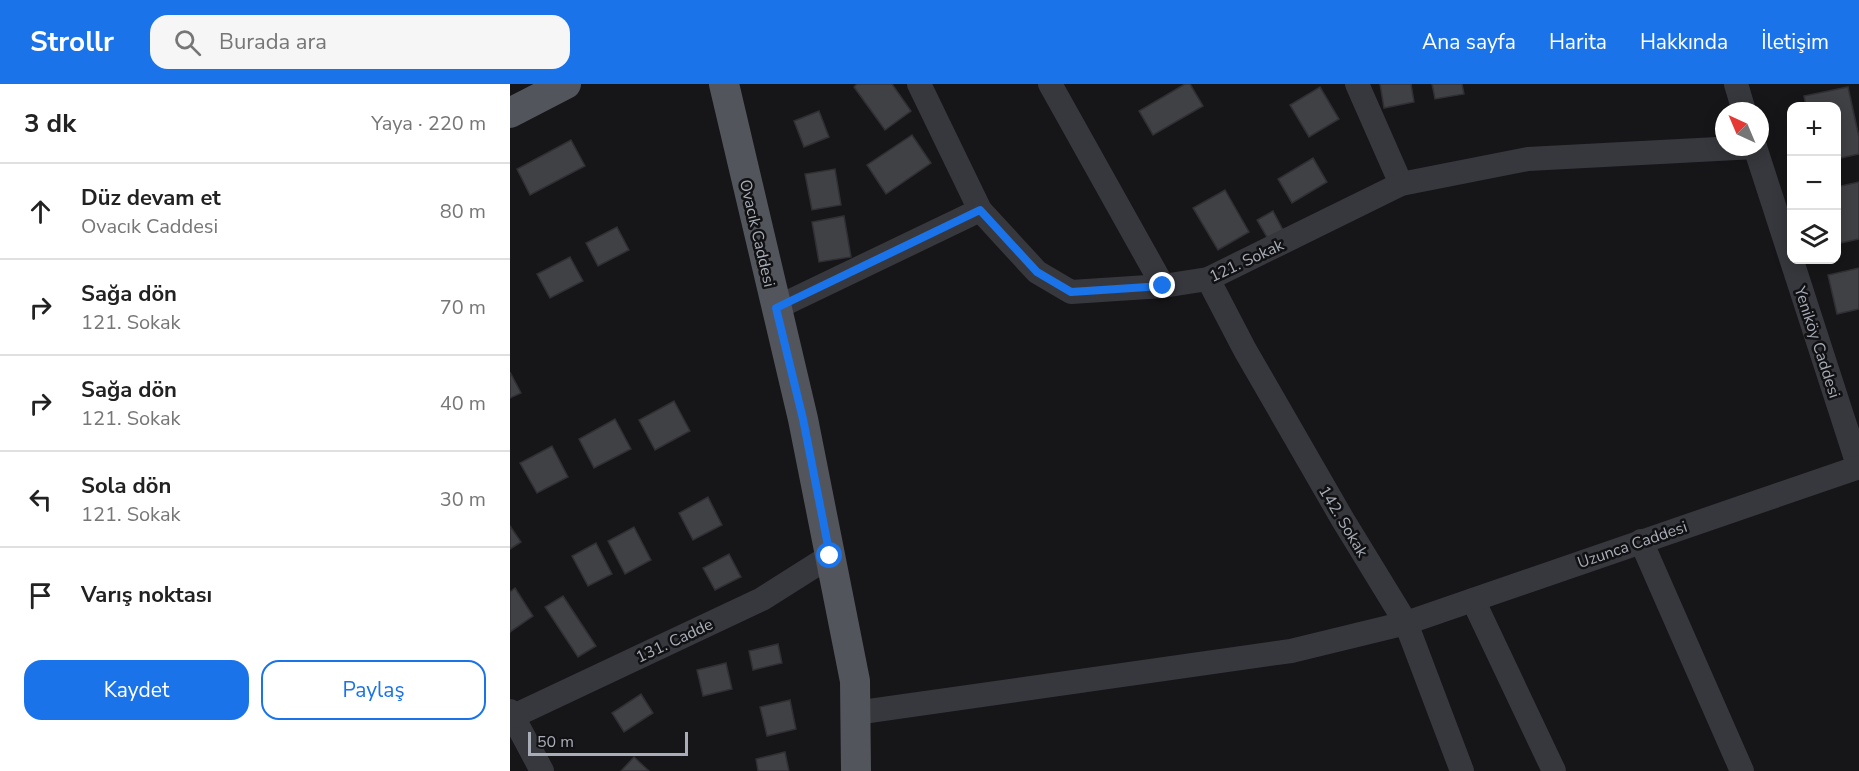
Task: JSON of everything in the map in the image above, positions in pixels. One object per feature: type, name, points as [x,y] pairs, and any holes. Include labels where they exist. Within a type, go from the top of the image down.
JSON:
[{"type":"main road","points":[[510,113],[566,84]]},
{"type":"main road","name":"Ovacık Caddesi","points":[[724,84],[803,419],[855,681],[856,771]]},
{"type":"street","name":"121. Sokak","points":[[919,84],[980,210],[1037,272],[1071,292],[1163,286],[1208,279],[1401,184],[1528,159],[1715,149]]},
{"type":"street","points":[[1050,84],[1163,286]]},
{"type":"street","points":[[1357,84],[1401,184]]},
{"type":"street","points":[[1737,84],[1742,102]]},
{"type":"street","name":"Yeniköy Caddesi","points":[[1758,156],[1859,467]]},
{"type":"street","points":[[776,308],[980,210]]},
{"type":"street","name":"142. Sokak","points":[[1208,279],[1256,370],[1406,623],[1462,771]]},
{"type":"street","name":"Uzunca Caddesi","points":[[855,712],[1291,651],[1406,623],[1859,467]]},
{"type":"street","points":[[1641,541],[1742,771]]},
{"type":"street","name":"131. Cadde","points":[[512,713],[762,599],[830,556]]},
{"type":"street","points":[[1473,600],[1554,771]]},
{"type":"street","points":[[512,713],[542,771]]},
{"type":"building","points":[[857,84],[892,84],[911,111],[885,130],[854,87]]},
{"type":"building","points":[[1185,84],[1190,84],[1203,106],[1153,135],[1139,111]]},
{"type":"building","points":[[1380,84],[1411,84],[1414,102],[1384,108]]},
{"type":"building","points":[[1432,84],[1462,84],[1464,94],[1435,99]]},
{"type":"building","points":[[1320,87],[1339,119],[1309,137],[1290,105]]},
{"type":"building","points":[[1848,87],[1859,137],[1859,154],[1841,158],[1841,102],[1805,102],[1804,96]]},
{"type":"building","points":[[819,111],[829,137],[804,147],[794,121]]},
{"type":"building","points":[[912,135],[931,163],[886,194],[867,165]]},
{"type":"building","points":[[571,140],[585,166],[530,195],[517,169]]},
{"type":"building","points":[[1313,158],[1327,182],[1292,203],[1278,179]]},
{"type":"building","points":[[835,169],[841,205],[812,210],[805,174]]},
{"type":"building","points":[[1859,182],[1859,239],[1841,243],[1841,210],[1841,186]]},
{"type":"building","points":[[1225,190],[1249,232],[1218,250],[1193,208]]},
{"type":"building","points":[[1273,211],[1283,230],[1268,239],[1257,220]]},
{"type":"building","points":[[844,216],[851,257],[819,262],[812,222]]},
{"type":"building","points":[[617,227],[629,250],[598,266],[586,243]]},
{"type":"building","points":[[570,257],[583,281],[550,298],[537,274]]},
{"type":"building","points":[[1859,268],[1859,309],[1837,314],[1828,275]]},
{"type":"building","points":[[510,372],[521,393],[510,398]]},
{"type":"building","points":[[674,401],[690,431],[655,450],[639,420]]},
{"type":"building","points":[[615,419],[631,449],[594,468],[579,439]]},
{"type":"building","points":[[552,446],[568,477],[537,493],[520,463]]},
{"type":"building","points":[[708,497],[722,525],[693,540],[679,513]]},
{"type":"building","points":[[510,526],[521,542],[510,549]]},
{"type":"building","points":[[634,527],[651,560],[625,574],[608,541]]},
{"type":"building","points":[[596,543],[612,574],[588,586],[572,556]]},
{"type":"building","points":[[729,554],[741,577],[715,590],[703,568]]},
{"type":"building","points":[[515,588],[533,616],[510,632],[510,592]]},
{"type":"building","points":[[563,596],[596,646],[578,657],[545,607]]},
{"type":"building","points":[[778,644],[782,663],[753,670],[749,651]]},
{"type":"building","points":[[726,663],[732,689],[703,696],[697,670]]},
{"type":"building","points":[[641,694],[653,713],[624,732],[612,713]]},
{"type":"building","points":[[790,700],[796,729],[767,736],[760,707]]},
{"type":"building","points":[[785,752],[789,771],[758,771],[756,759]]},
{"type":"building","points":[[634,757],[649,771],[621,771]]},
{"type":"route","points":[[830,556],[803,419],[776,308],[980,210],[1037,272],[1071,292],[1163,286]]}]
